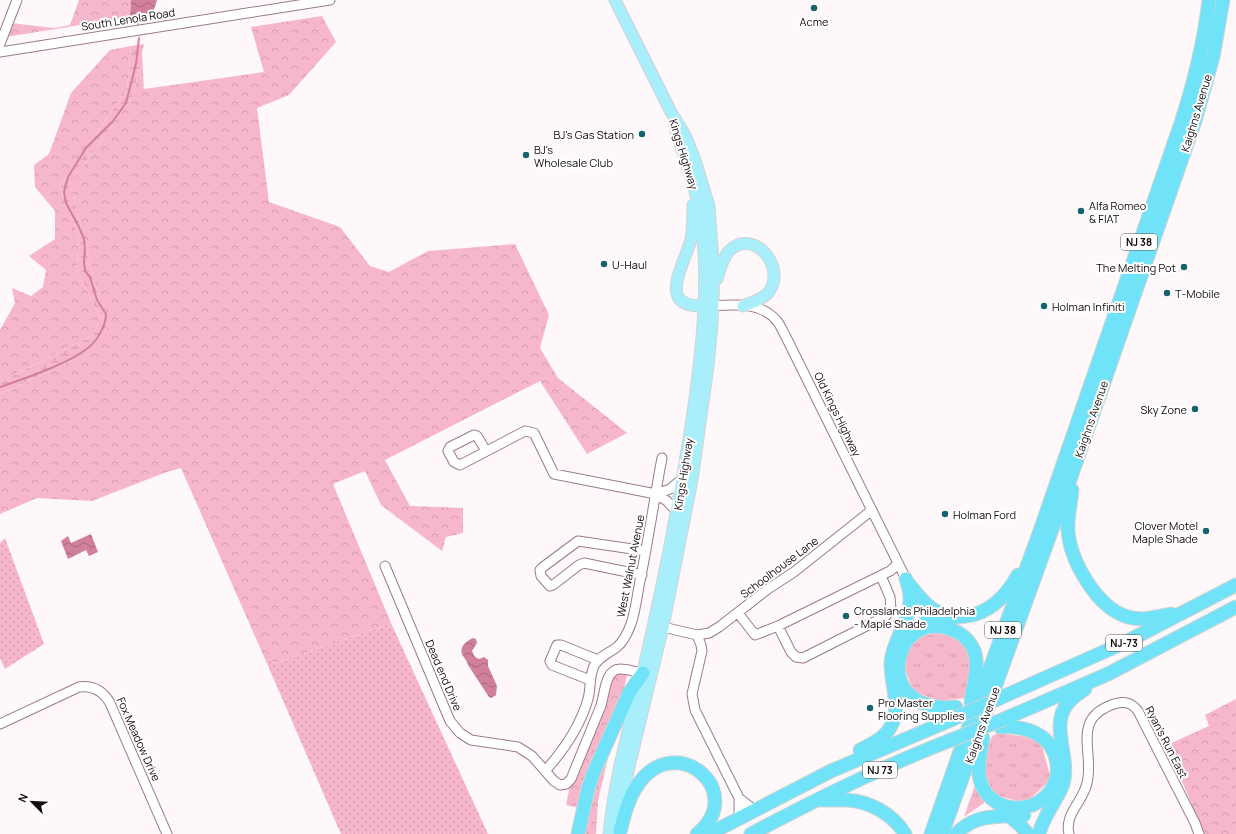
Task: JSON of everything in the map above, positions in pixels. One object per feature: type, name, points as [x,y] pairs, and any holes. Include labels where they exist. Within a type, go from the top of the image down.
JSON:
[{"type":"highway","name":"Kaighns Avenue","points":[[931,834],[973,726],[1186,107],[1197,71],[1209,0]]},
{"type":"highway","name":"Kaighns Avenue","points":[[942,834],[984,710],[1072,474],[1195,122],[1213,57],[1223,0]]},
{"type":"highway","points":[[1072,474],[1072,492],[1068,518],[1069,538],[1074,555],[1082,572],[1099,598],[1108,607],[1118,613],[1138,619],[1149,619],[1188,610]]},
{"type":"highway","points":[[896,642],[917,624],[929,620],[948,617],[974,615],[996,603],[1013,583],[1037,538]]},
{"type":"highway","points":[[906,579],[927,606],[948,617]]},
{"type":"highway","points":[[831,771],[843,760],[881,738],[891,727],[896,707],[891,663],[896,642],[909,606],[910,593],[906,579]]},
{"type":"highway","name":"NJ-73","points":[[984,710],[1009,694],[1086,661],[1236,585]]},
{"type":"highway","name":"NJ-73","points":[[1002,723],[1108,674],[1236,607]]},
{"type":"highway","points":[[984,710],[971,704],[955,713],[923,703],[909,694],[900,680],[898,670],[900,653],[908,639],[922,630],[932,627],[948,628],[957,632],[965,638],[973,649],[976,658],[971,700],[973,726],[1002,723],[1032,731],[1050,744],[1055,754],[1058,770],[1054,786],[1047,796],[1034,805],[1018,808],[1002,805],[990,796],[983,787],[979,770],[984,734],[984,710]]},
{"type":"highway","points":[[578,834],[588,788],[593,774],[630,693],[643,673]]},
{"type":"highway","points":[[1039,834],[1042,824],[1058,795],[1062,784],[1065,768],[1060,726],[1063,711],[1073,698],[1108,674]]},
{"type":"highway","name":"NJ 73","points":[[709,834],[739,817],[831,771],[955,713]]},
{"type":"highway","name":"NJ 73","points":[[751,834],[816,800],[899,761],[946,742],[973,726]]},
{"type":"highway","points":[[616,833],[630,798],[641,780],[657,767],[668,763],[679,762],[689,764],[702,773],[709,781],[713,791],[715,803],[713,813],[705,827],[697,834]]},
{"type":"highway","points":[[956,834],[967,824],[979,819],[991,816],[1025,815],[1038,811],[1058,795]]},
{"type":"highway","points":[[816,800],[853,801],[870,805],[890,817],[905,834]]},
{"type":"highway","points":[[1009,816],[1028,834]]},
{"type":"main road","name":"Kings Highway","points":[[615,0],[691,149],[702,180],[709,206],[714,290]]},
{"type":"main road","name":"Kings Highway","points":[[616,833],[628,771],[663,627],[684,525],[697,450],[708,366],[708,306],[701,217],[694,186],[671,112]]},
{"type":"main road","points":[[694,186],[691,238],[676,289],[678,297],[684,304],[690,306],[708,306],[724,259],[730,251],[742,244],[757,246],[765,252],[770,260],[773,271],[773,283],[766,296],[743,306]]},
{"type":"main road","name":"Kings Highway","points":[[616,833],[617,780],[667,565],[677,512],[708,306]]},
{"type":"street","points":[[0,44],[17,0]]},
{"type":"street","name":"South Lenola Road","points":[[0,52],[330,0]]},
{"type":"street","name":"Old Kings Highway","points":[[708,306],[754,307],[764,310],[772,316],[779,325],[906,579]]},
{"type":"street","points":[[486,451],[525,431],[530,431],[534,433],[554,474],[656,494],[667,501],[677,512]]},
{"type":"street","name":"West Walnut Avenue","points":[[598,660],[600,657],[617,647],[626,636],[631,624],[642,575],[662,458]]},
{"type":"street","points":[[656,494],[670,489],[682,479]]},
{"type":"street","name":"Schoolhouse Lane","points":[[697,635],[708,633],[719,627],[768,589],[794,572],[872,510]]},
{"type":"street","points":[[642,575],[584,563],[550,586],[540,576],[540,570],[578,541],[646,551]]},
{"type":"street","points":[[738,613],[755,635],[778,626],[881,576],[898,564]]},
{"type":"street","name":"Dead end Drive","points":[[385,566],[450,721],[460,733],[471,740],[518,747],[532,756],[554,781],[560,784],[566,784],[571,779],[604,699],[607,678],[611,672],[619,668],[643,673]]},
{"type":"street","points":[[778,626],[791,652],[796,657],[803,658],[886,616],[891,609],[890,597],[881,576]]},
{"type":"street","points":[[663,627],[697,635],[702,651],[692,694],[693,703],[739,798],[754,810]]},
{"type":"street","points":[[545,771],[565,747],[577,726],[588,698],[590,680],[598,660],[561,644],[557,645],[550,661],[552,665],[590,680]]},
{"type":"street","name":"Fox Meadow Drive","points":[[0,724],[79,687],[88,686],[99,690],[110,703],[167,834]]},
{"type":"street","name":"Ryan's Run East","points":[[1069,834],[1068,823],[1070,816],[1084,793],[1087,784],[1089,766],[1086,734],[1088,727],[1095,715],[1106,707],[1124,702],[1134,706],[1141,716],[1195,823],[1199,834]]},
{"type":"street","points":[[739,798],[739,817]]},
{"type":"green space","points":[[79,0],[131,0],[130,17],[6,37],[11,23],[54,28],[70,25]]},
{"type":"green space","points":[[322,16],[336,42],[289,95],[257,108],[269,202],[340,227],[370,266],[389,272],[428,251],[515,244],[549,315],[540,348],[558,378],[627,433],[587,454],[540,381],[385,460],[410,506],[463,508],[463,533],[446,537],[442,551],[381,505],[365,471],[333,484],[391,623],[277,663],[265,659],[181,468],[164,473],[92,501],[37,498],[0,514],[0,394],[82,356],[107,330],[70,184],[133,97],[139,68],[144,89],[264,72],[251,27]]},
{"type":"green space","points":[[144,44],[142,53],[144,89],[139,69],[133,97],[70,184],[107,330],[82,356],[0,394],[0,382],[94,335],[100,317],[77,270],[79,237],[60,186],[127,90],[131,46]]},
{"type":"green space","points":[[131,46],[127,90],[60,186],[79,237],[77,270],[100,317],[94,335],[0,382],[0,330],[15,303],[12,288],[31,296],[43,287],[46,270],[29,256],[55,239],[55,211],[35,187],[34,165],[49,154],[71,93],[110,50]]},
{"type":"green space","points":[[5,538],[44,644],[5,669],[0,658],[0,543]]},
{"type":"green space","points":[[391,623],[488,834],[341,834],[265,659],[277,663]]},
{"type":"green space","points":[[945,630],[966,643],[973,670],[965,698],[939,701],[913,691],[902,660],[914,639]]},
{"type":"green space","points":[[628,671],[598,801],[596,834],[579,834],[584,809],[566,805],[572,776],[607,676]]},
{"type":"green space","points":[[1236,699],[1236,834],[1204,834],[1167,745],[1209,726],[1205,715]]},
{"type":"green space","points":[[998,733],[1040,739],[1051,779],[1026,803],[995,795],[964,817],[992,736]]},
{"type":"water","points":[[131,0],[157,0],[153,13],[130,17]]},
{"type":"water","points":[[91,534],[98,552],[89,556],[86,550],[68,559],[61,541],[68,536],[71,543]]},
{"type":"water","points":[[473,638],[476,639],[477,643],[472,651],[475,657],[479,659],[484,657],[488,660],[488,666],[497,686],[496,695],[491,698],[468,665],[461,650],[468,641]]},
{"type":"waterway","points":[[138,24],[141,14]]},
{"type":"waterway","points":[[0,387],[22,380],[69,360],[88,348],[98,337],[103,328],[106,314],[97,300],[90,277],[85,271],[84,239],[66,203],[64,192],[68,177],[86,148],[113,121],[126,103],[136,64],[139,38]]},
{"type":"place","name":"Acme","points":[[814,8]]},
{"type":"place","name":"BJ's Gas Station","points":[[642,134]]},
{"type":"place","name":"BJ's Wholesale Club","points":[[526,155]]},
{"type":"place","name":"Alfa Romeo & FIAT","points":[[1081,211]]},
{"type":"place","name":"U-Haul","points":[[604,264]]},
{"type":"place","name":"The Melting Pot","points":[[1184,267]]},
{"type":"place","name":"T-Mobile","points":[[1167,293]]},
{"type":"place","name":"Holman Infiniti","points":[[1044,306]]},
{"type":"place","name":"Sky Zone","points":[[1195,409]]},
{"type":"place","name":"Holman Ford","points":[[945,514]]},
{"type":"place","name":"Clover Motel Maple Shade","points":[[1206,531]]},
{"type":"place","name":"Crosslands Philadelphia - Maple Shade","points":[[846,616]]},
{"type":"place","name":"Pro Master Flooring Supplies","points":[[870,708]]}]
